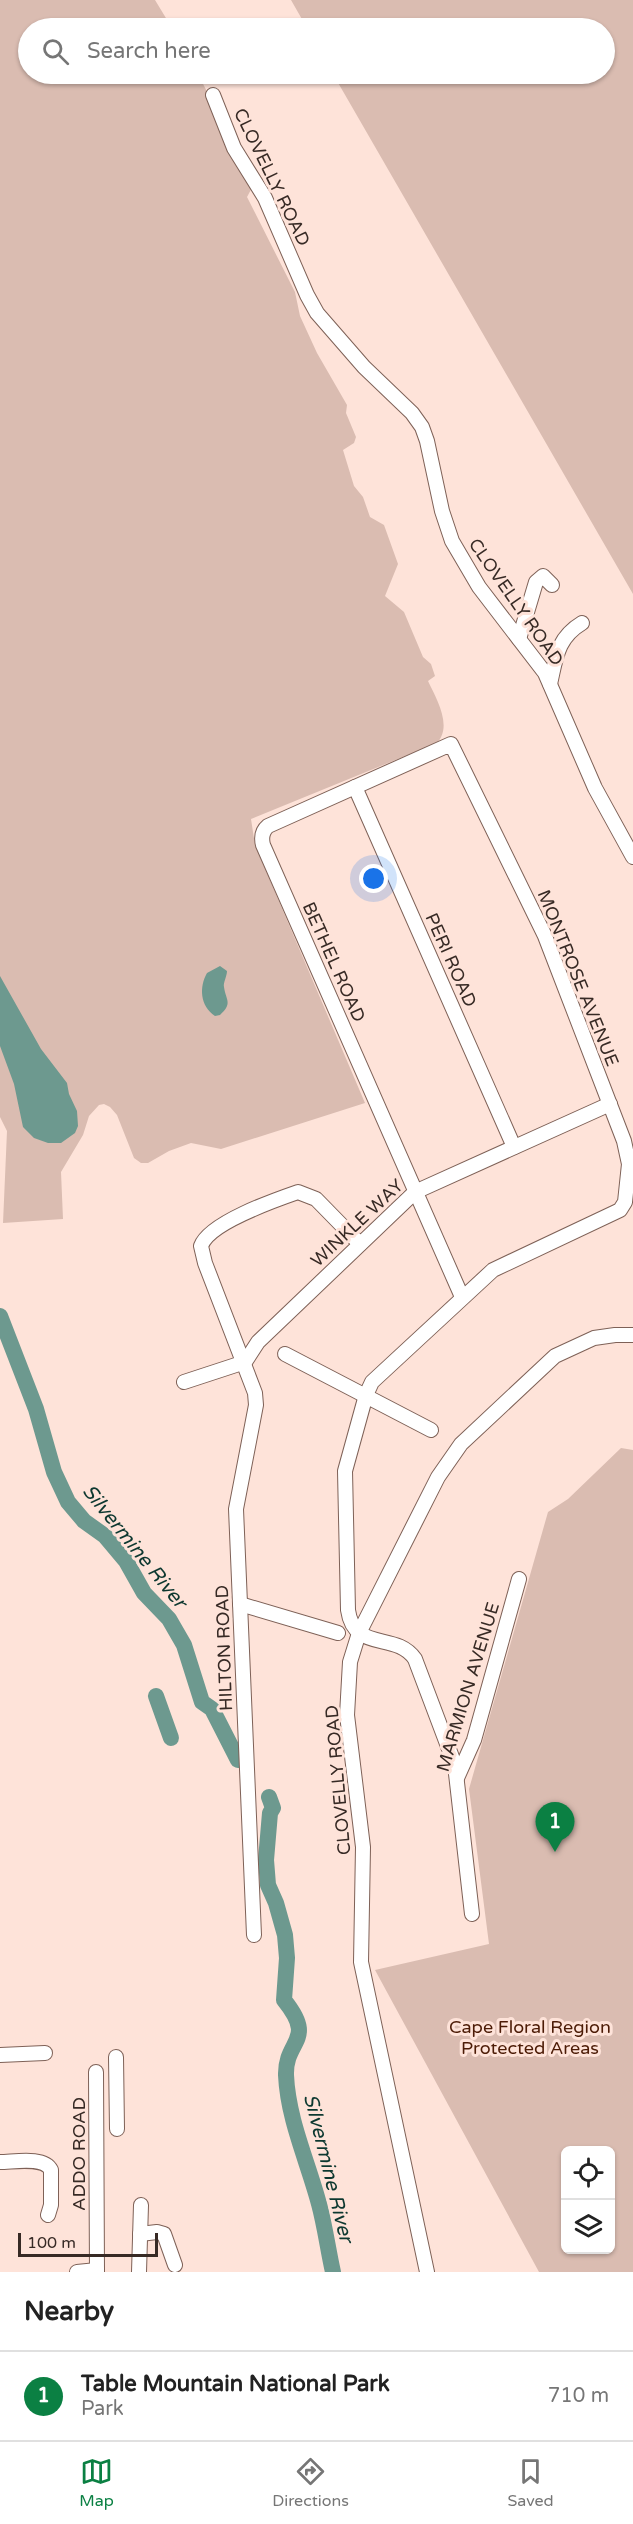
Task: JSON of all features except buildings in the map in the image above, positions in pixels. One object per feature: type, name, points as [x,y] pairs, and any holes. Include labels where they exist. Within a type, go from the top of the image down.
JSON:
[{"type":"street","name":"CLOVELLY ROAD","points":[[213,95],[234,148],[265,198],[317,314],[364,367],[412,413],[422,427],[442,511],[452,541],[479,587],[536,659],[550,684],[595,788],[633,857]]},
{"type":"street","points":[[519,639],[536,582],[543,576],[552,585]]},
{"type":"street","points":[[550,684],[557,650],[565,636],[582,624]]},
{"type":"street","name":"BETHEL ROAD","points":[[452,744],[268,826],[261,838],[262,845],[462,1297]]},
{"type":"street","name":"MONTROSE AVENUE","points":[[359,1633],[350,1623],[348,1610],[344,1477],[366,1395],[372,1382],[462,1297],[499,1266],[623,1207],[629,1158],[545,936],[452,744]]},
{"type":"street","name":"PERI ROAD","points":[[355,787],[514,1147]]},
{"type":"street","name":"WINKLE WAY","points":[[245,1362],[258,1342],[415,1192],[610,1104]]},
{"type":"street","name":"HILTON ROAD","points":[[254,1935],[236,1506],[256,1405],[254,1388],[245,1362],[201,1254],[202,1241],[209,1232],[220,1225],[298,1192],[316,1198],[360,1244]]},
{"type":"street","name":"CLOVELLY ROAD","points":[[427,2272],[361,1962],[363,1847],[347,1715],[350,1662],[359,1633],[438,1477],[461,1444],[555,1356],[594,1338],[633,1335]]},
{"type":"street","points":[[285,1354],[431,1430]]},
{"type":"street","points":[[184,1382],[245,1362]]},
{"type":"street","name":"MARMION AVENUE","points":[[472,1914],[457,1778],[474,1740],[519,1579]]},
{"type":"street","points":[[240,1604],[338,1633]]},
{"type":"street","points":[[359,1633],[402,1648],[412,1655],[454,1763],[457,1778]]},
{"type":"street","points":[[0,2055],[45,2053]]},
{"type":"street","points":[[116,2057],[117,2129]]},
{"type":"street","name":"ADDO ROAD","points":[[96,2072],[97,2271]]},
{"type":"street","points":[[97,2088],[116,2090]]},
{"type":"street","points":[[0,2162],[42,2162],[48,2165],[51,2170],[51,2205],[48,2215]]},
{"type":"street","points":[[139,2272],[141,2205]]},
{"type":"street","points":[[140,2234],[162,2233],[175,2265]]},
{"type":"street","points":[[77,2272],[97,2271]]},
{"type":"green space","points":[[0,0],[155,0],[166,18],[18,18],[18,84],[203,84],[254,184],[247,197],[295,292],[300,316],[317,353],[347,405],[346,413],[356,437],[354,443],[343,450],[354,486],[363,497],[370,517],[384,525],[398,564],[385,596],[404,612],[423,657],[431,664],[435,676],[428,681],[442,712],[443,729],[442,736],[437,743],[251,819],[255,845],[365,1103],[221,1149],[191,1143],[169,1151],[148,1163],[141,1163],[134,1158],[117,1115],[110,1107],[104,1104],[99,1105],[89,1116],[83,1135],[61,1172],[63,1219],[3,1223],[7,1131],[0,1117]]},
{"type":"green space","points":[[291,0],[633,0],[633,594],[339,84],[615,84],[615,18],[301,18]]},
{"type":"green space","name":"Cape Floral Region Protected Areas","points":[[621,1448],[633,1450],[633,2272],[539,2272],[375,1970],[489,1944],[469,1789],[548,1512],[568,1499]]},
{"type":"water","points":[[220,966],[227,971],[224,985],[228,1005],[220,1015],[215,1016],[206,1007],[202,990],[207,973]]},
{"type":"water","points":[[0,976],[41,1049],[67,1083],[69,1094],[77,1111],[78,1126],[75,1133],[61,1143],[48,1143],[34,1138],[23,1127],[14,1084],[0,1046]]},
{"type":"waterway","name":"Silvermine River","points":[[0,1316],[36,1409],[54,1472],[68,1502],[84,1521],[105,1536],[126,1561],[144,1593],[169,1619],[184,1645],[202,1702],[212,1709],[238,1760]]},
{"type":"waterway","points":[[156,1696],[171,1738]]},
{"type":"waterway","name":"Silvermine River","points":[[269,1797],[273,1808],[270,1813],[266,1860],[268,1885],[285,1935],[287,1958],[284,2000],[294,2014],[299,2032],[287,2063],[290,2108],[315,2188],[333,2272]]},
{"type":"place","name":"Table Mountain National Park","points":[[555,1852]]}]
